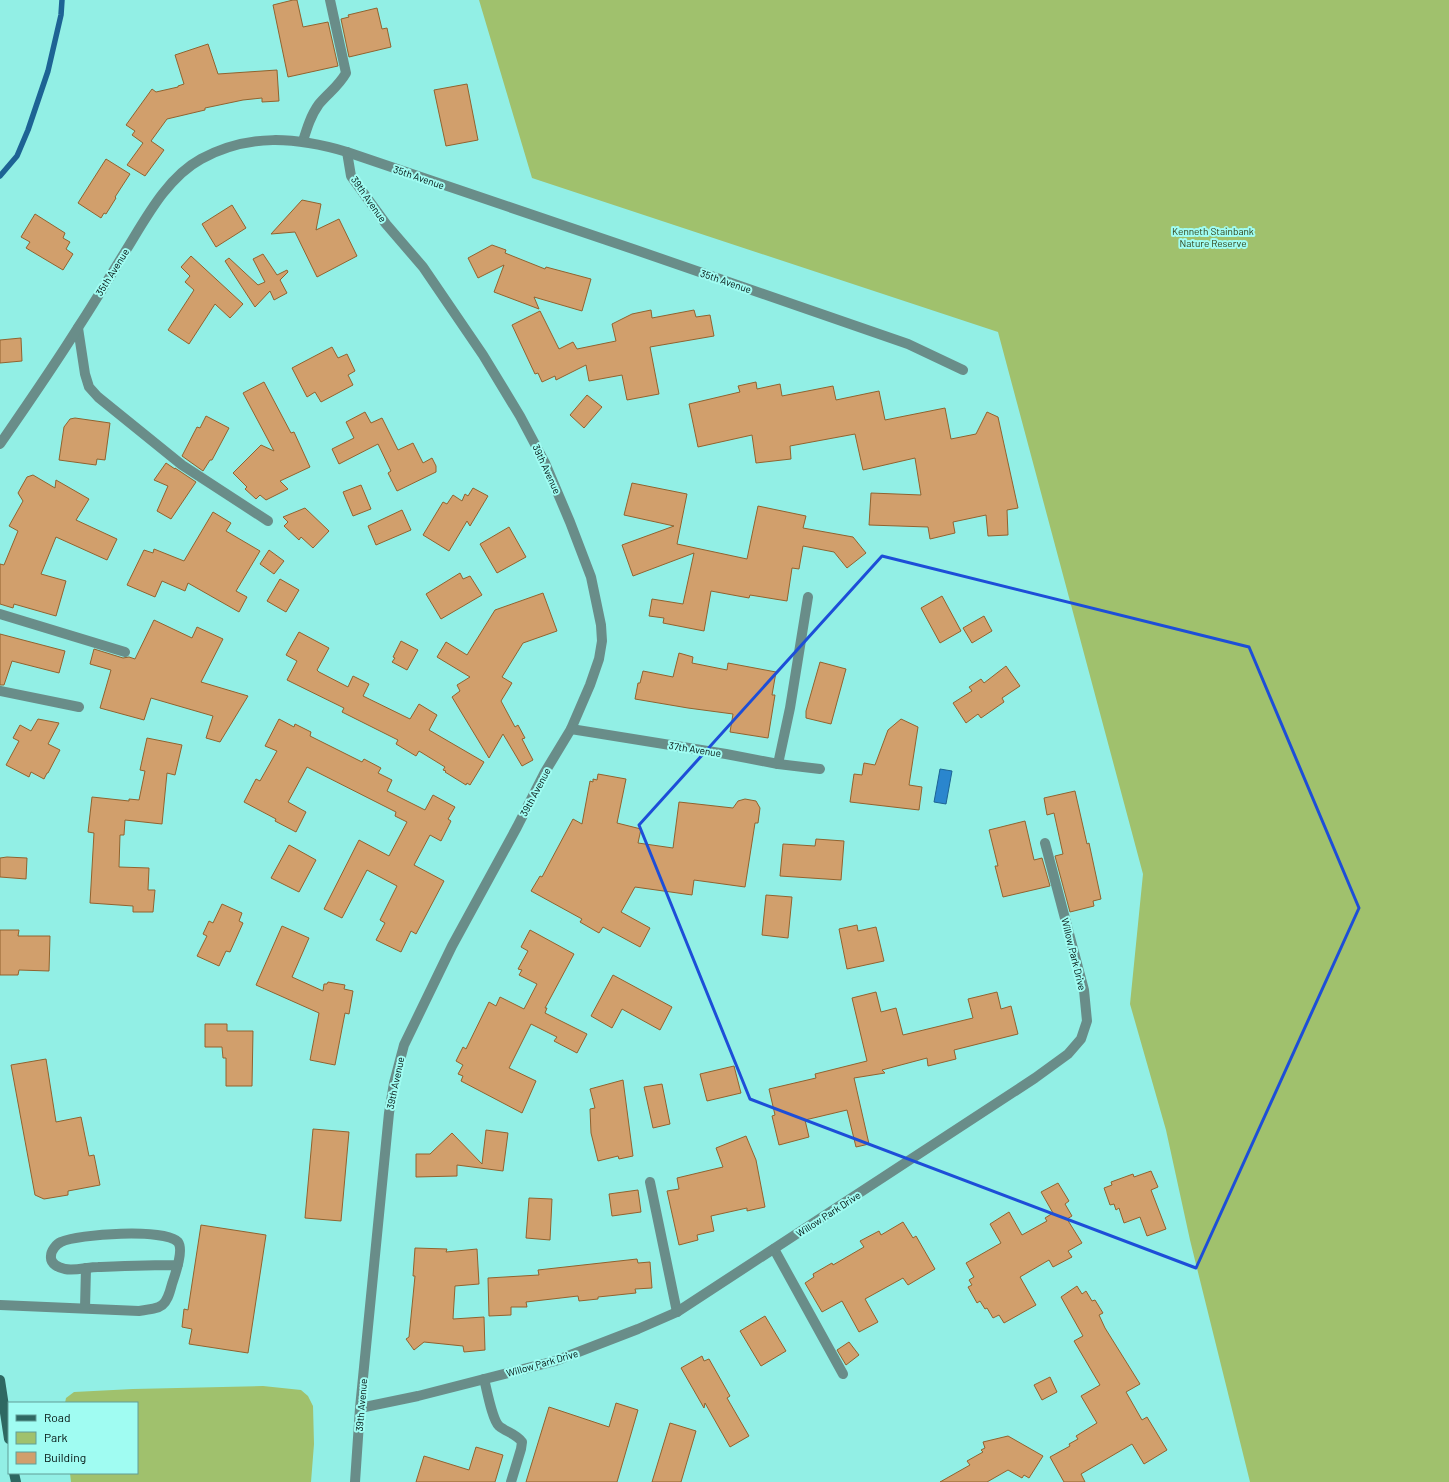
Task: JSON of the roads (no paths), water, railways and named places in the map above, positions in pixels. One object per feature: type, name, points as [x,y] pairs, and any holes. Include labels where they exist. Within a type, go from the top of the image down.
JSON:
[{"type":"street","points":[[303,141],[315,110],[320,103],[338,86],[346,73],[330,0]]},
{"type":"street","name":"35th Avenue","points":[[0,444],[78,328],[159,200],[172,184],[188,168],[216,152],[233,146],[285,139],[303,141],[347,152],[633,249],[908,344],[963,370]]},
{"type":"street","name":"39th Avenue","points":[[347,152],[351,176],[386,224],[423,267],[483,355],[520,416],[545,463],[570,522],[591,578],[601,625],[602,641],[597,666],[571,729],[545,772],[456,940],[404,1045],[394,1083],[389,1113],[360,1408],[355,1482]]},
{"type":"street","points":[[78,328],[85,374],[89,387],[98,397],[182,464],[268,521]]},
{"type":"street","points":[[778,764],[790,708],[808,597]]},
{"type":"street","points":[[0,614],[125,652]]},
{"type":"street","points":[[0,691],[79,707]]},
{"type":"street","name":"37th Avenue","points":[[571,729],[778,764],[820,769]]},
{"type":"street","name":"Willow Park Drive","points":[[360,1408],[418,1396],[555,1361],[638,1329],[677,1312],[1036,1078],[1068,1054],[1081,1039],[1087,1021],[1084,990],[1045,842]]},
{"type":"street","points":[[650,1182],[677,1312]]},
{"type":"street","points":[[0,1305],[139,1311],[156,1308],[164,1304],[169,1295],[178,1265],[180,1247],[177,1242],[170,1238],[160,1235],[107,1234],[61,1242],[52,1251],[51,1260],[53,1264],[66,1269],[178,1265]]},
{"type":"street","points":[[774,1250],[843,1374]]},
{"type":"street","points":[[85,1308],[86,1268]]},
{"type":"street","points":[[484,1379],[494,1418],[497,1424],[522,1442],[511,1482]]},
{"type":"street","points":[[0,1380],[8,1432]]},
{"type":"water","points":[[940,769],[952,771],[946,804],[934,802]]},
{"type":"waterway","points":[[0,176],[17,156],[28,130],[48,71],[61,15],[62,0]]},
{"type":"park label","name":"Kenneth Stainbank Nature Reserve","points":[[1213,236]]}]
